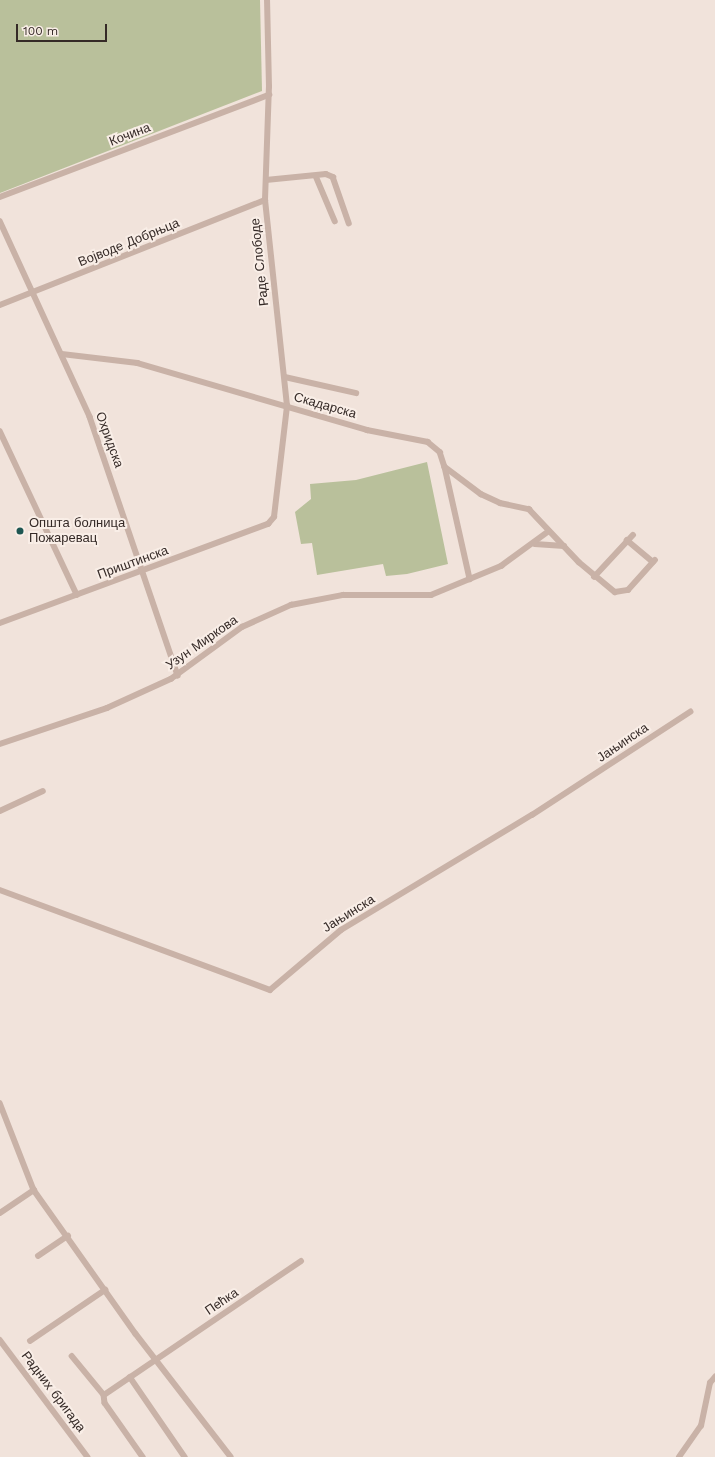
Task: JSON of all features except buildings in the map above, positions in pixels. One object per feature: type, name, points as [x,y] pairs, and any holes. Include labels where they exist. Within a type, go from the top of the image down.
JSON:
[{"type":"street","name":"Раде Слободе","points":[[267,0],[269,94],[265,200],[287,406],[272,521]]},
{"type":"street","name":"Кочина","points":[[0,196],[269,94]]},
{"type":"street","points":[[266,180],[316,176],[332,177],[349,223]]},
{"type":"street","points":[[316,176],[335,221]]},
{"type":"street","name":"Војводе Добрњца","points":[[0,305],[35,293],[265,200]]},
{"type":"street","name":"Охридска","points":[[0,221],[35,293],[90,417],[141,571],[178,675]]},
{"type":"street","name":"Скадарска","points":[[62,354],[137,363],[367,430],[428,442],[440,452],[445,468],[470,579]]},
{"type":"street","points":[[285,377],[356,393]]},
{"type":"street","points":[[0,431],[77,595]]},
{"type":"street","points":[[445,468],[493,501],[529,509],[594,576],[615,592],[622,593],[654,561],[628,540]]},
{"type":"street","name":"Приштинска","points":[[0,623],[272,521]]},
{"type":"street","name":"Узун Миркова","points":[[0,744],[107,708],[178,675],[242,627],[291,605],[343,595],[430,595],[470,579],[535,544],[549,531]]},
{"type":"street","points":[[594,576],[633,534]]},
{"type":"street","points":[[535,544],[564,546]]},
{"type":"street","name":"Јањинска","points":[[0,890],[270,990],[341,930],[558,799],[690,712]]},
{"type":"street","points":[[0,811],[42,791]]},
{"type":"street","points":[[0,1103],[34,1190],[156,1361],[231,1457]]},
{"type":"street","points":[[0,1214],[34,1190]]},
{"type":"street","points":[[38,1256],[68,1236]]},
{"type":"street","name":"Пећка","points":[[104,1395],[301,1261]]},
{"type":"street","points":[[30,1341],[105,1290]]},
{"type":"street","name":"Радних бригада","points":[[0,1340],[88,1457]]},
{"type":"street","points":[[72,1356],[104,1395],[105,1404],[142,1457]]},
{"type":"street","points":[[130,1376],[185,1457]]},
{"type":"street","points":[[679,1457],[701,1426],[710,1383],[715,1377]]},
{"type":"green space","points":[[0,0],[260,0],[262,91],[0,193]]},
{"type":"green space","points":[[427,462],[448,564],[407,574],[386,576],[383,564],[317,575],[312,543],[301,544],[295,512],[311,499],[310,484],[356,480]]},
{"type":"place","name":"Општа болница Пожаревац","points":[[20,531]]}]
